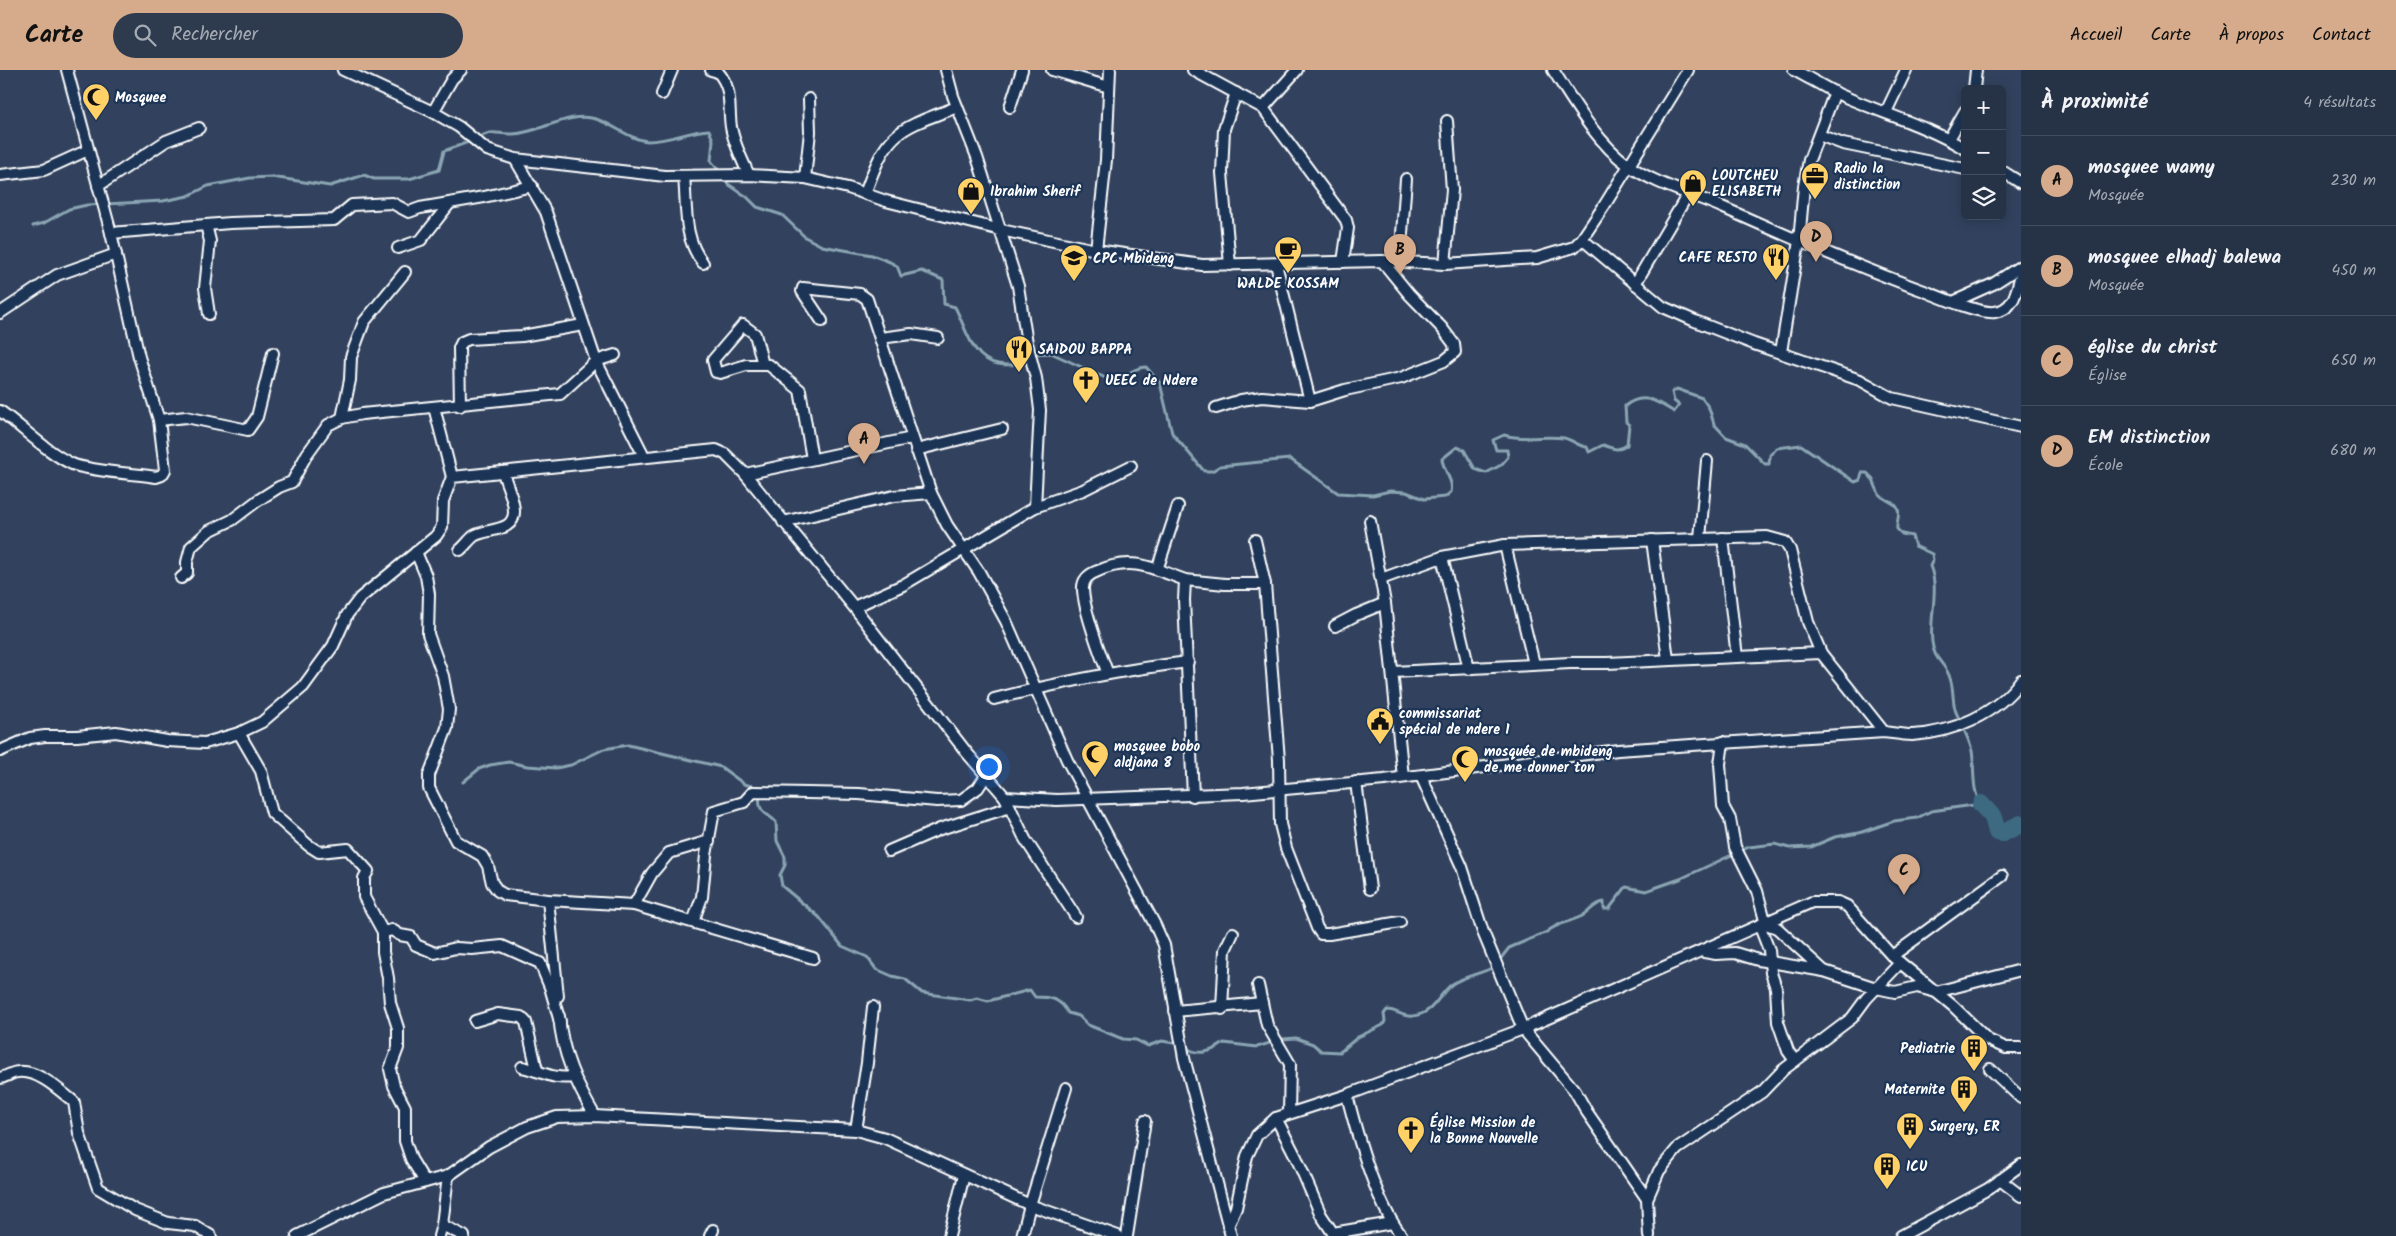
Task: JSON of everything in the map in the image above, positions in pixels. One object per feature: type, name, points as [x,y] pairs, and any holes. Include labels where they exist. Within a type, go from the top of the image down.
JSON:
[{"type":"street","points":[[0,411],[22,426],[52,452],[74,464],[156,477],[165,470],[158,420],[139,357],[111,233],[67,70]]},
{"type":"street","points":[[343,70],[433,112],[487,150],[515,159],[684,176],[749,175],[805,178],[1001,230],[1096,250],[1202,265],[1343,262],[1445,264],[1537,258],[1574,246],[1582,239],[1688,70]]},
{"type":"street","points":[[433,112],[452,79],[461,70]]},
{"type":"street","points":[[662,94],[672,70]]},
{"type":"street","points":[[711,70],[718,72],[724,78],[730,97],[731,127],[749,175]]},
{"type":"street","points":[[946,70],[1001,230],[1018,286],[1040,410],[1035,506]]},
{"type":"street","points":[[1010,108],[1022,70]]},
{"type":"street","points":[[1052,70],[1109,87]]},
{"type":"street","points":[[1096,250],[1106,160],[1110,70]]},
{"type":"street","points":[[1193,70],[1263,108],[1346,220],[1348,228],[1343,262]]},
{"type":"street","points":[[1263,108],[1297,70]]},
{"type":"street","points":[[1553,70],[1583,116],[1618,156],[1629,166],[1688,194],[1799,240],[1857,267],[1953,302],[1993,312],[2004,310],[2013,302],[2021,275]]},
{"type":"street","points":[[1794,70],[1835,92],[1886,112],[1961,147]]},
{"type":"street","points":[[1886,112],[1906,70]]},
{"type":"street","points":[[1974,85],[1976,70]]},
{"type":"street","points":[[1781,352],[1799,240],[1804,186],[1809,160],[1835,92]]},
{"type":"street","points":[[1230,264],[1222,173],[1224,129],[1236,93]]},
{"type":"street","points":[[805,178],[810,132],[809,99]]},
{"type":"street","points":[[865,194],[875,166],[891,140],[917,123],[958,107]]},
{"type":"street","points":[[1949,140],[1961,118]]},
{"type":"street","points":[[1445,264],[1452,190],[1447,121]]},
{"type":"street","points":[[99,190],[166,141],[199,128]]},
{"type":"street","points":[[1819,135],[1843,144],[1961,168]]},
{"type":"street","points":[[0,175],[44,170],[88,150]]},
{"type":"street","points":[[515,159],[546,212],[596,361],[644,456]]},
{"type":"street","points":[[2006,174],[2021,184]]},
{"type":"street","points":[[684,176],[689,239],[692,250],[703,264]]},
{"type":"street","points":[[1400,262],[1406,179]]},
{"type":"street","points":[[2006,180],[2021,184]]},
{"type":"street","points":[[111,233],[206,225],[334,220],[352,205],[392,203],[409,212],[420,208],[532,186]]},
{"type":"street","points":[[1635,284],[1688,194]]},
{"type":"street","points":[[398,248],[421,240],[450,203]]},
{"type":"street","points":[[206,225],[210,241],[205,288],[209,314]]},
{"type":"street","points":[[1582,239],[1663,307],[1754,344],[1860,380],[1892,398],[2021,427]]},
{"type":"street","points":[[0,313],[57,275],[116,254]]},
{"type":"street","points":[[1216,408],[1262,396],[1310,401],[1415,373],[1444,361],[1455,352],[1454,344],[1442,328],[1409,294],[1382,262]]},
{"type":"street","points":[[1276,264],[1310,401]]},
{"type":"street","points":[[1953,302],[1993,284],[2021,266]]},
{"type":"street","points":[[342,418],[350,380],[351,357],[364,322],[405,272]]},
{"type":"street","points":[[822,321],[802,291],[803,288],[860,294],[867,299],[931,493],[961,549],[979,572],[1006,621],[1086,799],[1137,890],[1164,945],[1184,1058],[1230,1231]]},
{"type":"street","points":[[460,406],[459,348],[462,342],[469,339],[522,336],[583,325]]},
{"type":"street","points":[[763,365],[755,334],[743,325],[713,360],[716,372],[720,373],[746,365],[763,365],[769,365],[800,390],[812,459]]},
{"type":"street","points":[[880,338],[912,334],[938,338]]},
{"type":"street","points":[[158,420],[186,416],[248,430],[257,417],[273,353]]},
{"type":"street","points":[[181,578],[187,573],[187,562],[191,548],[209,531],[232,520],[279,487],[292,482],[323,430],[333,422],[362,414],[460,406],[560,394],[596,361],[614,355]]},
{"type":"street","points":[[0,751],[30,738],[116,732],[167,741],[205,743],[240,733],[262,722],[303,687],[333,646],[347,614],[360,598],[436,536],[442,527],[443,501],[452,477],[434,407]]},
{"type":"street","points":[[916,450],[1002,429]]},
{"type":"street","points":[[745,474],[912,438]]},
{"type":"street","points":[[452,477],[644,456],[716,450],[725,454],[745,474],[854,607],[967,753],[1005,797],[1025,840],[1076,917]]},
{"type":"street","points":[[1700,538],[1707,461]]},
{"type":"street","points":[[854,607],[903,585],[1035,506],[1083,490],[1132,466]]},
{"type":"street","points":[[460,550],[475,535],[507,525],[511,520],[514,512],[503,472]]},
{"type":"street","points":[[783,522],[894,496],[931,493]]},
{"type":"street","points":[[1157,570],[1178,506]]},
{"type":"street","points":[[1370,521],[1385,603],[1403,777]]},
{"type":"street","points":[[1381,579],[1442,557],[1505,545],[1767,537],[1785,542],[1790,550],[1808,622],[1821,653],[1884,732]]},
{"type":"street","points":[[1723,538],[1737,657]]},
{"type":"street","points":[[1255,540],[1265,584],[1280,790],[1280,824],[1286,848],[1321,934],[1400,922]]},
{"type":"street","points":[[1652,540],[1668,660]]},
{"type":"street","points":[[1505,545],[1534,664]]},
{"type":"street","points":[[416,552],[426,576],[429,594],[428,634],[443,676],[449,709],[447,728],[429,774],[429,788],[456,841],[482,856],[488,866],[492,883],[498,890],[505,895],[548,900],[634,905],[813,958]]},
{"type":"street","points":[[1442,557],[1469,670]]},
{"type":"street","points":[[1108,674],[1093,632],[1083,590],[1084,580],[1091,573],[1113,564],[1134,562],[1185,580],[1224,584],[1265,584]]},
{"type":"street","points":[[1185,580],[1184,600],[1193,796]]},
{"type":"street","points":[[1335,626],[1385,603]]},
{"type":"street","points":[[1392,672],[1469,670],[1534,664],[1821,653]]},
{"type":"street","points":[[994,699],[1037,688],[1108,674],[1188,662]]},
{"type":"street","points":[[1005,797],[1086,799],[1193,796],[1280,790],[1420,776],[1586,753],[1884,732],[1911,735],[1963,724],[1982,714],[2013,692],[2021,680]]},
{"type":"street","points":[[240,733],[261,771],[272,813],[308,845],[319,852],[348,848],[368,871],[364,878],[364,897],[383,932],[383,952],[390,1003],[398,1028],[398,1048],[390,1069],[394,1086],[405,1107],[405,1141],[411,1159],[425,1182]]},
{"type":"street","points":[[1723,742],[1720,764],[1723,806],[1730,819],[1735,847],[1757,891],[1771,962],[1778,1022],[1788,1051],[1794,1061]]},
{"type":"street","points":[[693,922],[702,897],[706,855],[714,811],[744,802],[753,792],[859,794],[937,801],[961,800],[978,788],[987,774]]},
{"type":"street","points":[[1420,776],[1462,867],[1483,932],[1523,1029],[1575,1091],[1587,1112],[1647,1199]]},
{"type":"street","points":[[1356,782],[1370,889]]},
{"type":"street","points":[[889,850],[940,830],[1010,807]]},
{"type":"street","points":[[634,905],[652,873],[669,853],[709,841]]},
{"type":"street","points":[[1892,956],[2002,876]]},
{"type":"street","points":[[548,900],[562,1043],[574,1077],[595,1116]]},
{"type":"street","points":[[1230,1231],[1247,1156],[1257,1135],[1276,1118],[1347,1095],[1523,1029],[1625,983],[1704,952],[1812,902],[1838,902],[1847,906],[1892,956],[1954,1006],[1988,1040],[2006,1048],[2021,1048]]},
{"type":"street","points":[[1763,926],[1777,928],[1824,970]]},
{"type":"street","points":[[383,932],[392,930],[400,935],[411,937],[416,945],[435,953],[456,948],[472,949],[502,946],[527,956],[540,963],[550,987],[560,1022]]},
{"type":"street","points":[[1222,1009],[1225,950],[1233,934]]},
{"type":"street","points":[[1704,952],[1716,954],[1735,953],[1771,962],[1824,970],[1876,988],[1894,992],[1916,987],[1936,992],[2021,970]]},
{"type":"street","points":[[1648,1236],[1647,1199],[1659,1171],[1677,1149],[1762,1092],[1794,1061],[1852,1018],[1876,988],[1900,963]]},
{"type":"street","points":[[1258,985],[1267,1025],[1290,1064],[1288,1113]]},
{"type":"street","points":[[1175,1011],[1222,1009],[1262,1003]]},
{"type":"street","points":[[856,1130],[867,1063],[873,1007]]},
{"type":"street","points":[[474,1021],[498,1014],[521,1017],[526,1022],[537,1070],[542,1075],[560,1079],[574,1077]]},
{"type":"street","points":[[522,1067],[537,1070]]},
{"type":"street","points":[[1990,1069],[2021,1098]]},
{"type":"street","points":[[0,1078],[15,1072],[24,1071],[49,1082],[74,1102],[79,1133],[98,1188],[135,1210],[168,1223],[195,1226],[211,1236]]},
{"type":"street","points":[[1022,1236],[1066,1088]]},
{"type":"street","points":[[1347,1095],[1371,1172],[1392,1223],[1402,1236]]},
{"type":"street","points":[[297,1236],[384,1193],[448,1176],[489,1147],[527,1127],[557,1117],[595,1116],[856,1130],[886,1138],[1030,1205],[1118,1236]]},
{"type":"street","points":[[1276,1118],[1296,1156],[1320,1215],[1333,1233],[1392,1223]]},
{"type":"street","points":[[1127,1236],[1145,1121]]},
{"type":"street","points":[[1901,1236],[2000,1180],[2021,1166]]},
{"type":"street","points":[[949,1236],[964,1175]]},
{"type":"street","points":[[439,1236],[448,1176]]},
{"type":"street","points":[[2000,1180],[2021,1196]]},
{"type":"street","points":[[442,1225],[464,1236]]},
{"type":"waterway","points":[[477,139],[491,133],[523,133],[565,120],[586,117],[602,121],[628,135],[648,141],[709,130],[713,140],[711,161],[721,173]]},
{"type":"waterway","points":[[33,226],[44,223],[69,209],[87,205],[163,201],[188,196],[208,186],[250,178],[272,177],[330,186],[364,175],[374,179],[409,179],[439,170],[444,151],[471,141]]},
{"type":"waterway","points":[[723,178],[757,207],[782,215],[805,237],[822,246],[872,255],[897,266],[901,276],[922,271],[943,280],[944,304],[955,307],[971,342],[982,356],[989,361],[1007,365],[1018,364],[1028,358]]},
{"type":"waterway","points":[[1033,354],[1051,353],[1110,380],[1120,378],[1136,369],[1146,367],[1160,383],[1172,433],[1204,471],[1212,471],[1220,466],[1290,459],[1338,493],[1373,495],[1390,491],[1406,492],[1424,499],[1445,497],[1451,492],[1452,488],[1442,459],[1457,447],[1464,450],[1475,469],[1486,473],[1501,465],[1508,457],[1507,450],[1496,450],[1493,440],[1504,435],[1519,438],[1564,438],[1587,447],[1589,452],[1603,445],[1615,449],[1621,448],[1627,445],[1629,425],[1626,422],[1625,406],[1638,399],[1644,399],[1656,402],[1674,412],[1679,405],[1674,401],[1672,392],[1677,389],[1702,398],[1709,408],[1714,424],[1726,437],[1745,444],[1765,464],[1769,464],[1770,455],[1777,448],[1801,445],[1855,482],[1860,480],[1862,473],[1867,473],[1873,480],[1879,494],[1897,506],[1899,514],[1897,529],[1902,534],[1912,536],[1915,546],[1932,554],[1933,560],[1930,566],[1934,584],[1931,632],[1933,648],[1950,678],[1956,712],[1972,751],[1976,792],[1981,804],[1931,811],[1917,818],[1894,821],[1859,833],[1835,837],[1811,847],[1789,848],[1775,844],[1749,847],[1680,879],[1646,891],[1626,887],[1609,909],[1604,909],[1604,902],[1597,904],[1585,915],[1509,948],[1498,962]]},
{"type":"waterway","points":[[463,782],[479,769],[490,765],[509,762],[527,766],[556,768],[571,765],[604,749],[628,745],[721,767],[744,784],[759,788]]},
{"type":"waterway","points":[[760,794],[761,809],[776,822],[777,841],[785,857],[785,865],[780,875],[782,886],[819,917],[842,946],[867,957],[876,969],[905,979],[922,993],[970,1000],[977,998],[988,1001],[1030,990],[1035,997],[1045,997],[1058,1001],[1068,1013],[1079,1016],[1088,1025],[1123,1039],[1136,1040],[1148,1046],[1162,1041],[1179,1044]]},
{"type":"waterway","points":[[1981,804],[1993,817],[1997,832],[2002,833],[2021,824]]},
{"type":"waterway","points":[[1185,1046],[1194,1051],[1204,1052],[1224,1043],[1257,1047],[1283,1039],[1296,1038],[1313,1044],[1321,1051],[1340,1052],[1358,1037],[1383,1025],[1385,1021],[1384,1014],[1387,1010],[1407,1016],[1426,1012],[1451,985],[1466,977],[1494,967]]},
{"type":"place","name":"Mosquee","points":[[96,121]]},
{"type":"place","name":"Radio la distinction","points":[[1815,200]]},
{"type":"place","name":"LOUTCHEU ELISABETH","points":[[1693,207]]},
{"type":"place","name":"Ibrahim Sherif","points":[[971,215]]},
{"type":"place","name":"EM distinction","points":[[1816,262]]},
{"type":"place","name":"WALDE KOSSAM","points":[[1288,274]]},
{"type":"place","name":"mosquee elhadj balewa","points":[[1400,275]]},
{"type":"place","name":"CAFE RESTO","points":[[1776,281]]},
{"type":"place","name":"CPC Mbideng","points":[[1074,282]]},
{"type":"place","name":"SAIDOU BAPPA","points":[[1019,373]]},
{"type":"place","name":"UEEC de Ndere","points":[[1086,404]]},
{"type":"place","name":"mosquee wamy","points":[[864,464]]},
{"type":"place","name":"commissariat spécial de ndere 1","points":[[1380,745]]},
{"type":"place","name":"mosquee bobo aldjana 8","points":[[1095,778]]},
{"type":"place","name":"mosquée de mbideng de me donner ton","points":[[1465,783]]},
{"type":"place","name":"église du christ","points":[[1904,895]]},
{"type":"place","name":"Pediatrie","points":[[1974,1072]]},
{"type":"place","name":"Maternite","points":[[1964,1113]]},
{"type":"place","name":"Surgery, ER","points":[[1910,1150]]},
{"type":"place","name":"Église Mission de la Bonne Nouvelle","points":[[1411,1154]]},
{"type":"place","name":"ICU","points":[[1887,1190]]}]
